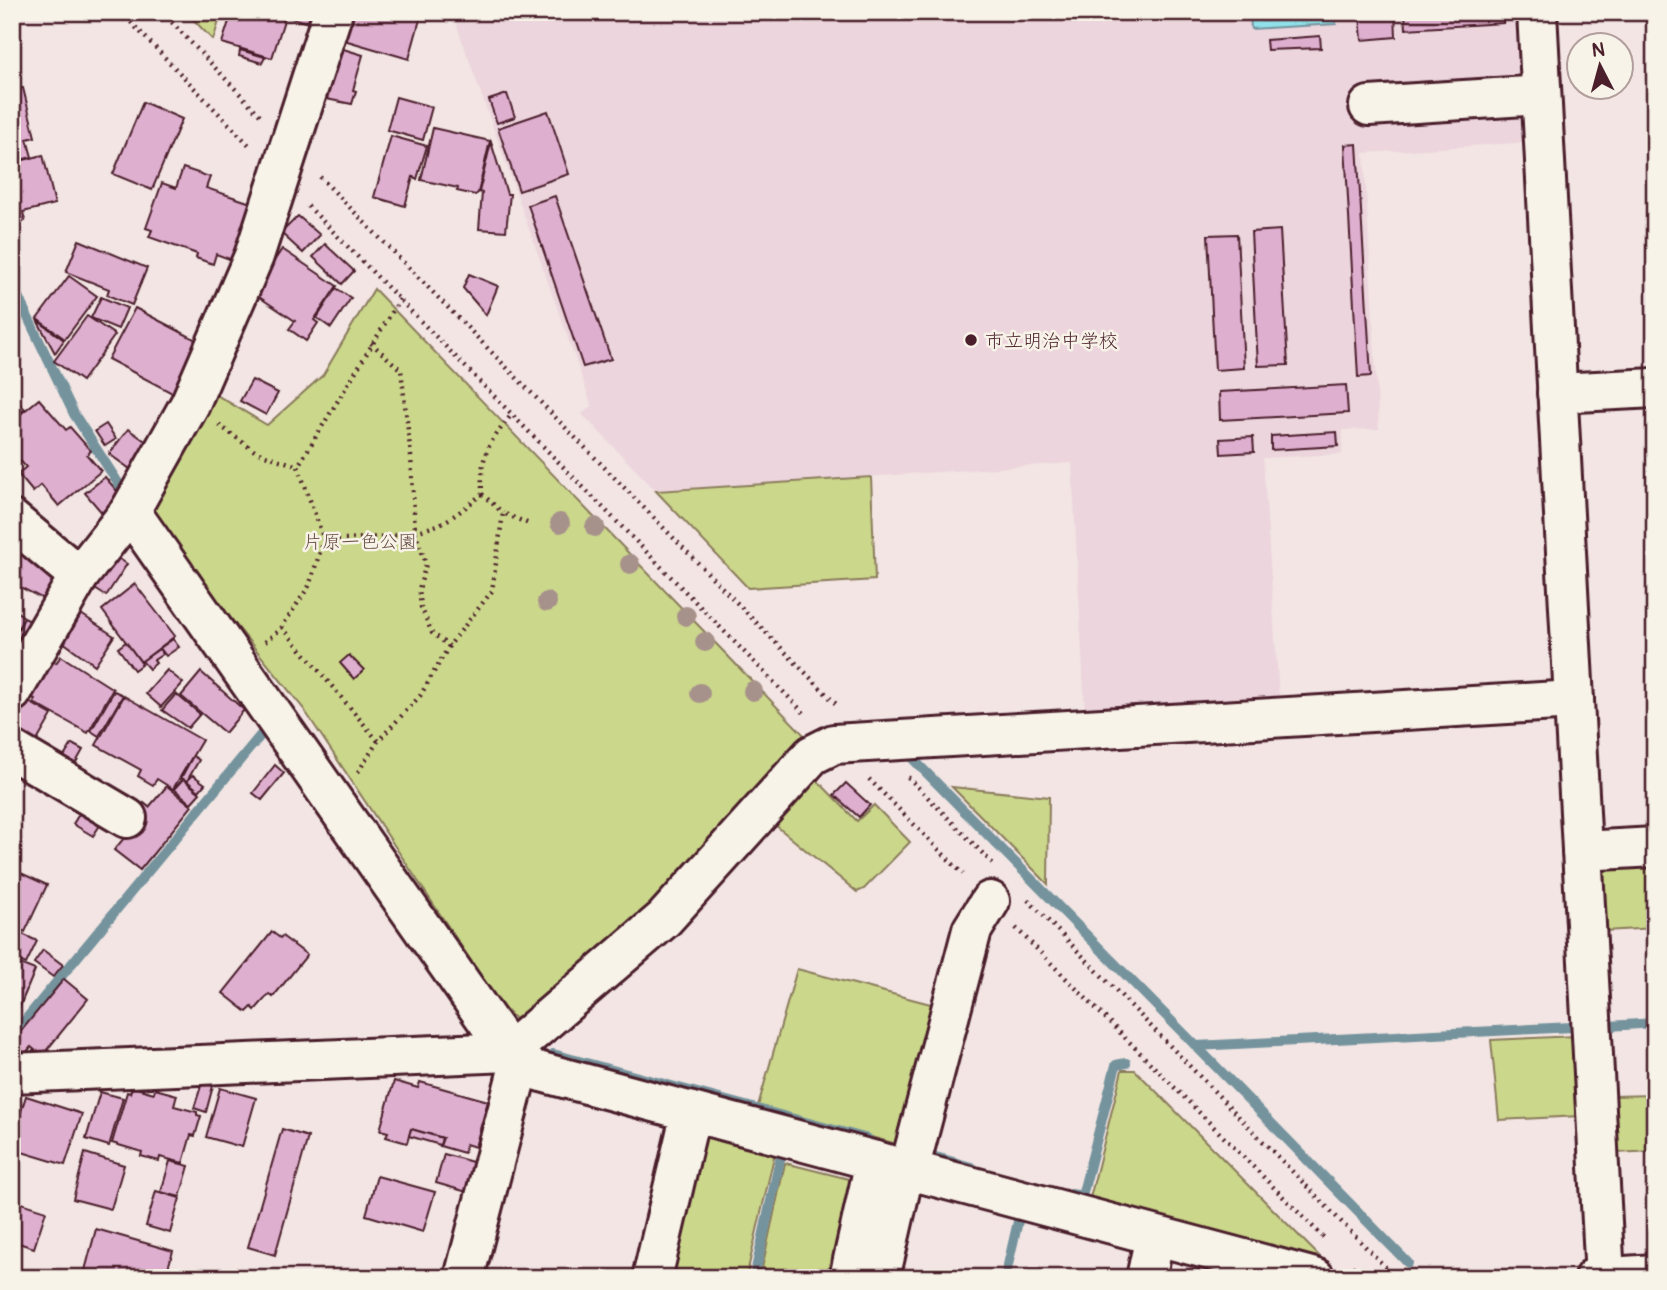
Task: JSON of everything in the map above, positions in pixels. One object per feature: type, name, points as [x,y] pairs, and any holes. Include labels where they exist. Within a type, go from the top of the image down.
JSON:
[{"type":"street","points":[[12,692],[79,576],[130,511],[190,404],[254,256],[333,12]]},
{"type":"street","points":[[1537,12],[1605,1277]]},
{"type":"street","points":[[1369,106],[1541,95]]},
{"type":"street","points":[[1558,393],[1655,388]]},
{"type":"street","points":[[130,511],[514,1059]]},
{"type":"street","points":[[12,520],[79,576]]},
{"type":"street","points":[[464,1278],[514,1059],[664,919],[812,755],[834,744],[1574,699]]},
{"type":"street","points":[[12,750],[127,818]]},
{"type":"street","points":[[1582,851],[1655,847]]},
{"type":"street","points":[[849,1278],[896,1166],[972,930],[1003,888]]},
{"type":"street","points":[[12,1073],[514,1059],[691,1112],[1156,1236],[1331,1261]]},
{"type":"street","points":[[652,1278],[691,1112]]},
{"type":"street","points":[[880,1278],[896,1166]]},
{"type":"street","points":[[1146,1278],[1156,1236]]},
{"type":"street","points":[[1594,1278],[1655,1275]]},
{"type":"path","points":[[121,12],[284,160],[874,742],[1331,1261],[1363,1278]]},
{"type":"path","points":[[162,12],[400,299],[512,414],[834,744],[1003,888],[1396,1278]]},
{"type":"path","points":[[298,466],[400,299]]},
{"type":"path","points":[[371,343],[401,370],[411,456],[415,531],[426,564],[419,589],[421,607],[432,633],[449,646]]},
{"type":"path","points":[[190,404],[256,452],[298,466]]},
{"type":"path","points":[[512,414],[491,441],[481,466],[482,494],[503,513],[529,524]]},
{"type":"path","points":[[239,666],[282,627],[309,586],[324,540],[298,466]]},
{"type":"path","points":[[324,540],[415,531],[436,525],[482,494]]},
{"type":"path","points":[[336,805],[378,741],[419,695],[449,646],[492,591],[503,513]]},
{"type":"path","points":[[282,627],[378,741]]},
{"type":"shaded area","name":"市立明治中学校","points":[[452,12],[1522,12],[1530,142],[1364,153],[1379,429],[1343,430],[1342,454],[1263,458],[1279,698],[1085,711],[1072,463],[656,491],[582,414],[592,406]]},
{"type":"green space","points":[[186,12],[222,12],[213,40]]},
{"type":"green space","name":"片原一色公園","points":[[374,289],[805,736],[657,908],[522,1025],[501,1006],[303,708],[144,511],[208,390],[267,425],[323,375]]},
{"type":"green space","points":[[871,477],[875,580],[748,588],[656,491]]},
{"type":"green space","points":[[811,774],[857,821],[874,805],[910,842],[864,889],[857,892],[769,820]]},
{"type":"green space","points":[[952,787],[1049,797],[1048,884]]},
{"type":"green space","points":[[1655,860],[1655,928],[1604,931],[1601,874],[1611,863]]},
{"type":"green space","points":[[797,969],[942,1007],[904,1146],[758,1106]]},
{"type":"green space","points":[[1576,1036],[1580,1116],[1499,1120],[1491,1040]]},
{"type":"green space","points":[[1122,1070],[1135,1070],[1332,1269],[1089,1202]]},
{"type":"green space","points":[[1655,1095],[1655,1151],[1615,1153],[1613,1096]]},
{"type":"green space","points":[[711,1130],[776,1148],[746,1278],[662,1278],[694,1137]]},
{"type":"green space","points":[[785,1163],[861,1182],[837,1278],[803,1278],[762,1268]]},
{"type":"water","points":[[1250,12],[1335,12],[1336,24],[1251,29]]},
{"type":"building","points":[[232,12],[270,12],[285,17],[272,58],[222,43]]},
{"type":"building","points":[[289,12],[316,12],[312,24],[288,17]]},
{"type":"building","points":[[352,12],[422,12],[409,59],[344,40]]},
{"type":"building","points":[[1369,12],[1395,12],[1396,37],[1362,40],[1360,16],[1370,15]]},
{"type":"building","points":[[1405,12],[1503,12],[1503,23],[1406,29]]},
{"type":"building","points":[[1320,36],[1321,48],[1267,50],[1266,40]]},
{"type":"building","points":[[330,45],[363,55],[352,104],[321,98]]},
{"type":"building","points":[[240,50],[265,57],[262,63],[239,56]]},
{"type":"building","points":[[12,81],[15,90],[23,88],[35,137],[27,139],[32,157],[12,162]]},
{"type":"building","points":[[507,94],[515,117],[497,123],[489,100]]},
{"type":"building","points":[[396,97],[432,107],[423,140],[387,130]]},
{"type":"building","points":[[143,102],[182,119],[152,190],[113,174]]},
{"type":"building","points":[[548,111],[569,174],[519,191],[498,128]]},
{"type":"building","points":[[433,128],[490,141],[478,193],[475,195],[457,191],[458,188],[421,180]]},
{"type":"building","points":[[391,136],[427,146],[417,179],[413,177],[405,206],[374,197]]},
{"type":"building","points":[[491,142],[507,194],[510,194],[506,231],[479,229],[482,193],[479,192]]},
{"type":"building","points":[[1357,144],[1371,376],[1358,377],[1345,145]]},
{"type":"building","points":[[43,155],[55,204],[23,212],[25,221],[18,223],[12,208],[12,163]]},
{"type":"building","points":[[183,168],[210,177],[206,188],[254,204],[235,261],[216,254],[213,264],[196,258],[197,254],[149,237],[152,230],[146,228],[162,183],[176,188]]},
{"type":"building","points":[[555,196],[611,359],[583,367],[528,205]]},
{"type":"building","points":[[298,216],[320,235],[303,253],[281,233]]},
{"type":"building","points":[[1280,230],[1288,365],[1258,366],[1251,232]]},
{"type":"building","points":[[1237,234],[1244,368],[1215,370],[1208,235]]},
{"type":"building","points":[[79,240],[147,268],[132,305],[107,295],[109,289],[66,272]]},
{"type":"building","points":[[325,244],[354,271],[342,284],[313,257]]},
{"type":"building","points":[[282,249],[337,286],[314,320],[318,323],[306,341],[289,329],[295,321],[253,293]]},
{"type":"building","points":[[469,274],[498,286],[486,315],[463,288]]},
{"type":"building","points":[[69,276],[97,296],[65,339],[37,319]]},
{"type":"building","points":[[336,288],[351,298],[331,328],[317,318]]},
{"type":"building","points":[[101,297],[127,308],[118,329],[91,318]]},
{"type":"building","points":[[135,308],[202,343],[174,394],[108,359]]},
{"type":"building","points":[[87,316],[115,335],[82,381],[54,361]]},
{"type":"building","points":[[37,320],[64,340],[55,353]]},
{"type":"building","points":[[252,380],[278,393],[266,415],[240,401]]},
{"type":"building","points":[[1346,385],[1348,413],[1220,420],[1219,392]]},
{"type":"building","points":[[39,399],[66,430],[70,427],[91,451],[87,455],[101,471],[59,506],[41,485],[33,492],[18,474],[26,467],[12,452],[12,421]]},
{"type":"building","points":[[16,400],[25,409],[12,420],[12,403]]},
{"type":"building","points":[[106,424],[116,439],[105,446],[95,431]]},
{"type":"building","points":[[128,429],[151,445],[133,471],[109,454]]},
{"type":"building","points":[[1337,432],[1338,446],[1271,450],[1271,436]]},
{"type":"building","points":[[1253,437],[1254,452],[1221,454],[1220,439]]},
{"type":"building","points":[[105,477],[118,492],[104,515],[85,493]]},
{"type":"building","points":[[12,542],[38,557],[34,564],[62,579],[49,602],[12,583]]},
{"type":"building","points":[[109,552],[127,564],[106,596],[87,584]]},
{"type":"building","points":[[135,584],[175,636],[141,662],[102,610]]},
{"type":"building","points":[[12,608],[24,617],[13,638],[12,637]]},
{"type":"building","points":[[81,614],[114,636],[95,665],[63,642]]},
{"type":"building","points":[[24,618],[37,624],[28,643],[15,636]]},
{"type":"building","points":[[173,639],[179,647],[166,656],[160,648]]},
{"type":"building","points":[[126,642],[142,664],[134,670],[118,648]]},
{"type":"building","points":[[159,649],[163,654],[154,660],[156,663],[149,669],[142,661]]},
{"type":"building","points":[[349,655],[364,670],[354,679],[340,663]]},
{"type":"building","points":[[61,656],[113,689],[88,733],[34,703],[35,699],[29,696],[50,660],[56,663]]},
{"type":"building","points":[[167,670],[183,683],[161,707],[146,694]]},
{"type":"building","points":[[201,672],[244,710],[225,733],[181,696]]},
{"type":"building","points":[[114,691],[123,695],[99,736],[91,731]]},
{"type":"building","points":[[176,694],[200,714],[188,728],[162,710]]},
{"type":"building","points":[[124,696],[202,740],[173,789],[157,779],[153,785],[138,776],[141,770],[96,745]]},
{"type":"building","points":[[27,701],[52,715],[34,746],[12,734],[12,727]]},
{"type":"building","points":[[72,744],[83,750],[70,773],[58,766]]},
{"type":"building","points":[[193,756],[199,760],[187,781],[181,778]]},
{"type":"building","points":[[275,765],[284,773],[262,800],[253,793]]},
{"type":"building","points":[[193,775],[205,784],[199,791],[187,781]]},
{"type":"building","points":[[183,779],[200,793],[191,803],[174,789]]},
{"type":"building","points":[[846,783],[870,805],[859,817],[834,795]]},
{"type":"building","points":[[167,786],[192,806],[140,870],[114,850],[140,819],[135,814],[144,803],[149,807]]},
{"type":"building","points":[[84,806],[104,819],[93,836],[73,824]]},
{"type":"building","points":[[12,869],[47,885],[25,932],[12,926]]},
{"type":"building","points":[[12,929],[37,941],[26,964],[12,958]]},
{"type":"building","points":[[272,932],[280,938],[282,936],[307,955],[273,997],[269,994],[255,1010],[252,1007],[247,1012],[223,993]]},
{"type":"building","points":[[43,950],[63,965],[53,977],[34,963]]},
{"type":"building","points":[[12,961],[35,970],[12,1025]]},
{"type":"building","points":[[64,979],[88,999],[42,1056],[31,1047],[22,1057],[12,1049],[12,1042]]},
{"type":"building","points":[[394,1081],[418,1088],[420,1082],[488,1101],[475,1147],[466,1144],[464,1153],[440,1146],[443,1138],[411,1129],[407,1143],[386,1137],[388,1132],[380,1130]]},
{"type":"building","points":[[202,1083],[213,1086],[206,1112],[194,1108]]},
{"type":"building","points":[[132,1087],[177,1095],[174,1106],[197,1112],[197,1115],[201,1116],[195,1136],[191,1135],[183,1163],[160,1157],[159,1161],[141,1156],[142,1152],[112,1143],[127,1092],[130,1093]]},
{"type":"building","points":[[220,1088],[256,1098],[242,1147],[206,1137]]},
{"type":"building","points":[[100,1092],[123,1098],[109,1146],[86,1139]]},
{"type":"building","points":[[26,1096],[82,1114],[65,1165],[12,1149],[12,1139]]},
{"type":"building","points":[[282,1129],[308,1137],[275,1255],[248,1247]]},
{"type":"building","points":[[411,1129],[442,1138],[440,1145],[409,1136]]},
{"type":"building","points":[[85,1153],[124,1165],[111,1209],[73,1199]]},
{"type":"building","points":[[444,1154],[476,1163],[467,1192],[436,1183]]},
{"type":"building","points":[[170,1161],[189,1166],[180,1197],[161,1192]]},
{"type":"building","points":[[377,1176],[435,1192],[423,1232],[366,1215]]},
{"type":"building","points":[[156,1191],[180,1198],[170,1233],[146,1226]]},
{"type":"building","points":[[12,1200],[46,1211],[34,1248],[12,1241]]},
{"type":"building","points":[[96,1229],[173,1251],[165,1278],[83,1278]]},
{"type":"waterway","points":[[12,284],[74,414],[122,489]]},
{"type":"waterway","points":[[12,1036],[264,731]]},
{"type":"waterway","points":[[913,759],[1196,1046],[1573,1027]]},
{"type":"waterway","points":[[1609,1026],[1655,1023]]},
{"type":"waterway","points":[[1196,1046],[1408,1263]]},
{"type":"waterway","points":[[553,1054],[868,1139]]},
{"type":"waterway","points":[[1071,1194],[1082,1196],[1116,1065],[1126,1063]]},
{"type":"waterway","points":[[925,1154],[971,1167]]},
{"type":"waterway","points":[[754,1278],[781,1155]]},
{"type":"waterway","points":[[1005,1278],[1019,1217]]},
{"type":"place","name":"市立明治中学校","points":[[971,340]]}]
